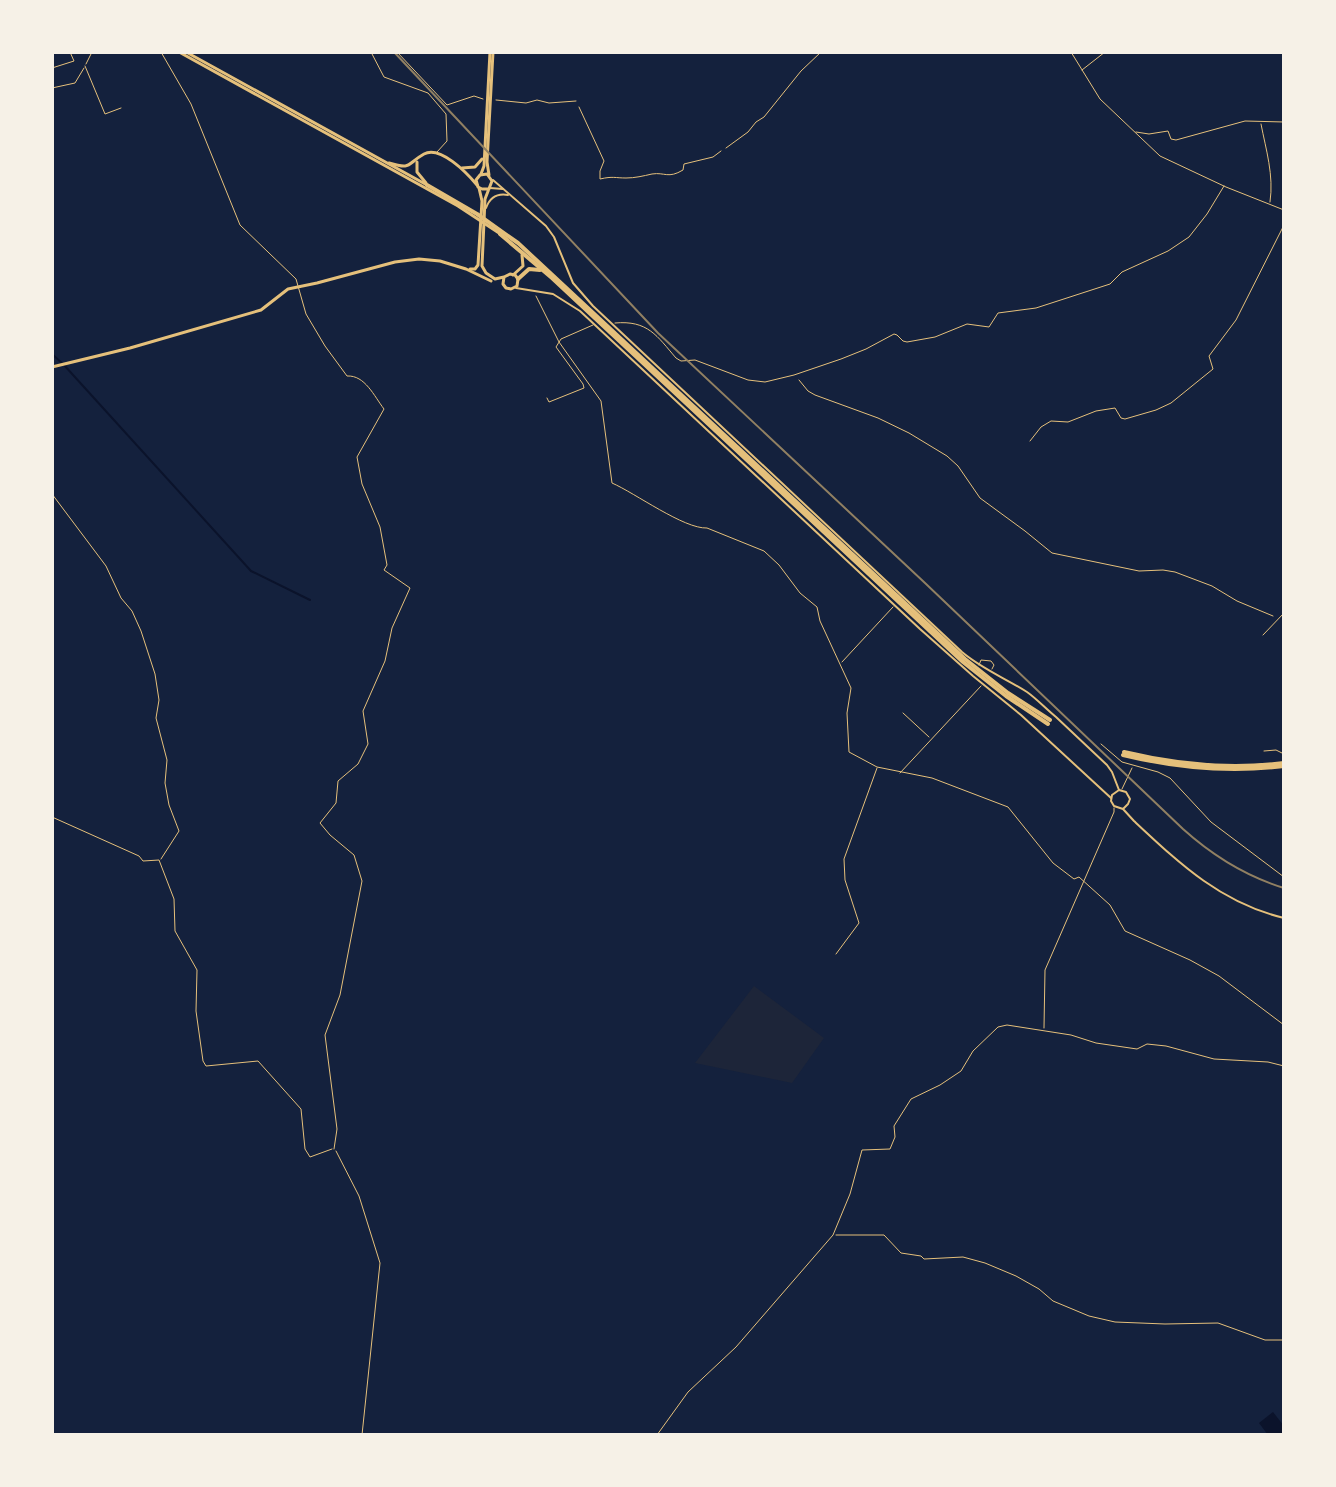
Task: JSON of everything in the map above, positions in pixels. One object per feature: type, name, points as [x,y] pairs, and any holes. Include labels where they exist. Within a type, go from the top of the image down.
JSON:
[{"type":"highway","points":[[427,185],[477,214],[518,243],[965,659],[1049,722],[1006,696],[963,662],[552,278],[500,234]]},
{"type":"highway","points":[[516,279],[533,268],[552,278]]},
{"type":"highway","points":[[1124,754],[1160,764],[1205,769],[1253,769],[1284,764]]},
{"type":"main road","points":[[52,367],[261,310],[285,290],[403,260],[433,260],[466,269],[510,289],[514,288],[523,266],[523,257],[518,250],[458,206],[179,52]]},
{"type":"main road","points":[[186,52],[427,185]]},
{"type":"main road","points":[[466,269],[476,268],[483,208],[492,183],[486,156],[491,52]]},
{"type":"main road","points":[[386,162],[402,167],[427,153],[436,152],[460,168],[478,186],[484,190],[489,188]]},
{"type":"main road","points":[[460,168],[475,167],[486,156]]},
{"type":"main road","points":[[483,208],[476,180],[481,175],[486,156]]},
{"type":"main road","points":[[418,158],[417,172],[427,185]]},
{"type":"main road","points":[[460,168],[490,177]]},
{"type":"main road","points":[[481,239],[482,261],[489,276],[495,279],[508,274],[516,279]]},
{"type":"main road","points":[[479,258],[483,272],[491,281]]},
{"type":"main road","points":[[504,277],[504,286]]},
{"type":"street","points":[[52,68],[74,61],[70,52]]},
{"type":"street","points":[[52,88],[75,83],[92,52]]},
{"type":"street","points":[[161,52],[191,104],[240,225],[296,279],[303,308],[325,346],[347,376],[360,378],[384,409],[357,457],[362,484],[380,527],[387,565],[384,570],[410,588],[392,628],[385,661],[363,711],[368,744],[358,764],[338,781],[336,803],[320,823],[354,855],[362,881],[340,995],[325,1035],[337,1129],[334,1149],[359,1196],[380,1263],[362,1435]]},
{"type":"street","points":[[371,52],[384,77],[428,93],[446,114],[447,141],[436,152]]},
{"type":"street","points":[[397,52],[447,105],[474,96],[483,99]]},
{"type":"street","points":[[726,148],[767,115],[801,71],[821,52]]},
{"type":"street","points":[[1071,52],[1100,99],[1163,158],[1284,210]]},
{"type":"street","points":[[1082,70],[1105,52]]},
{"type":"street","points":[[85,66],[105,114],[121,108]]},
{"type":"street","points":[[416,89],[419,85]]},
{"type":"street","points":[[496,100],[526,103],[537,100],[549,103],[576,101]]},
{"type":"street","points":[[1261,122],[1271,182],[1269,204]]},
{"type":"street","points":[[1133,131],[1149,134],[1168,131],[1172,140],[1180,140],[1235,123],[1284,122]]},
{"type":"street","points":[[490,177],[542,221],[550,231],[573,283],[616,328],[962,652],[1036,699],[1107,765],[1130,799],[1125,807],[1114,812]]},
{"type":"street","points":[[612,324],[634,323],[649,328],[681,361],[695,360],[733,375],[765,382],[866,349],[894,334],[907,342],[942,335],[967,324],[989,327],[998,313],[1036,308],[1110,284],[1125,270],[1168,251],[1189,237],[1224,186]]},
{"type":"street","points":[[489,188],[504,190]]},
{"type":"street","points":[[483,208],[497,195],[513,197]]},
{"type":"street","points":[[516,279],[524,288]]},
{"type":"street","points":[[514,288],[562,298],[589,318],[895,605],[1111,798],[1114,812],[1045,970],[1044,1031]]},
{"type":"street","points":[[536,296],[559,342],[601,401],[612,483],[686,522],[764,551],[800,593],[817,607],[820,621],[851,688],[847,713],[850,753],[877,767],[932,778],[1008,807],[1053,863],[1074,879],[1079,877],[1110,905],[1125,931],[1219,976],[1284,1025]]},
{"type":"street","points":[[587,327],[589,318]]},
{"type":"street","points":[[616,328],[621,322]]},
{"type":"street","points":[[547,398],[549,402],[584,388],[556,348],[561,339],[596,325]]},
{"type":"street","points":[[52,494],[106,566],[136,621],[155,674],[159,700],[156,718],[167,760],[165,783],[179,831],[164,856],[159,860],[143,861],[139,856],[52,817]]},
{"type":"street","points":[[840,664],[895,605]]},
{"type":"street","points":[[1263,635],[1284,613]]},
{"type":"street","points":[[979,665],[981,660],[991,661],[994,665],[992,669]]},
{"type":"street","points":[[900,773],[982,684]]},
{"type":"street","points":[[903,713],[931,739]]},
{"type":"street","points":[[1101,744],[1122,762],[1170,778],[1211,822],[1284,877]]},
{"type":"street","points":[[1264,751],[1276,750],[1284,754]]},
{"type":"street","points":[[1105,792],[1122,790],[1132,766]]},
{"type":"street","points":[[836,954],[859,923],[845,880],[844,859],[877,767]]},
{"type":"street","points":[[1111,798],[1113,793]]},
{"type":"street","points":[[1114,806],[1118,809]]},
{"type":"street","points":[[1125,807],[1134,821],[1198,878],[1246,906],[1284,918]]},
{"type":"street","points":[[159,860],[174,899],[175,931],[197,970],[196,1011],[206,1066],[258,1061],[301,1109],[305,1149],[310,1157],[334,1149]]},
{"type":"street","points":[[657,1435],[688,1392],[736,1347],[833,1235],[850,1194],[862,1150],[890,1149],[895,1137],[894,1126],[911,1099],[961,1071],[973,1051],[998,1027],[1007,1025],[1071,1035],[1096,1043],[1137,1049],[1147,1044],[1166,1046],[1214,1059],[1284,1066]]},
{"type":"street","points":[[833,1235],[884,1235],[901,1253],[924,1259],[963,1257],[985,1263],[1028,1282],[1053,1301],[1089,1316],[1115,1322],[1218,1323],[1265,1340],[1284,1340]]},
{"type":"path","points":[[576,101],[604,161],[600,179],[671,175],[683,170],[684,164],[715,156],[726,148]]},
{"type":"path","points":[[1030,441],[1041,427],[1051,421],[1068,422],[1114,408],[1125,419],[1160,409],[1213,369],[1209,356],[1236,320],[1284,225]]},
{"type":"path","points":[[794,375],[815,395],[878,418],[950,458],[980,498],[1050,552],[1139,571],[1175,572],[1212,586],[1237,601],[1279,619]]},
{"type":"shaded area","points":[[754,986],[824,1038],[792,1083],[695,1063]]},
{"type":"shaded area","points":[[1273,1412],[1284,1426],[1284,1435],[1268,1435],[1259,1423]]},
{"type":"waterway","points":[[52,354],[251,571],[310,600]]},
{"type":"railway","points":[[394,52],[658,333],[1183,829],[1230,864],[1284,888]]}]
